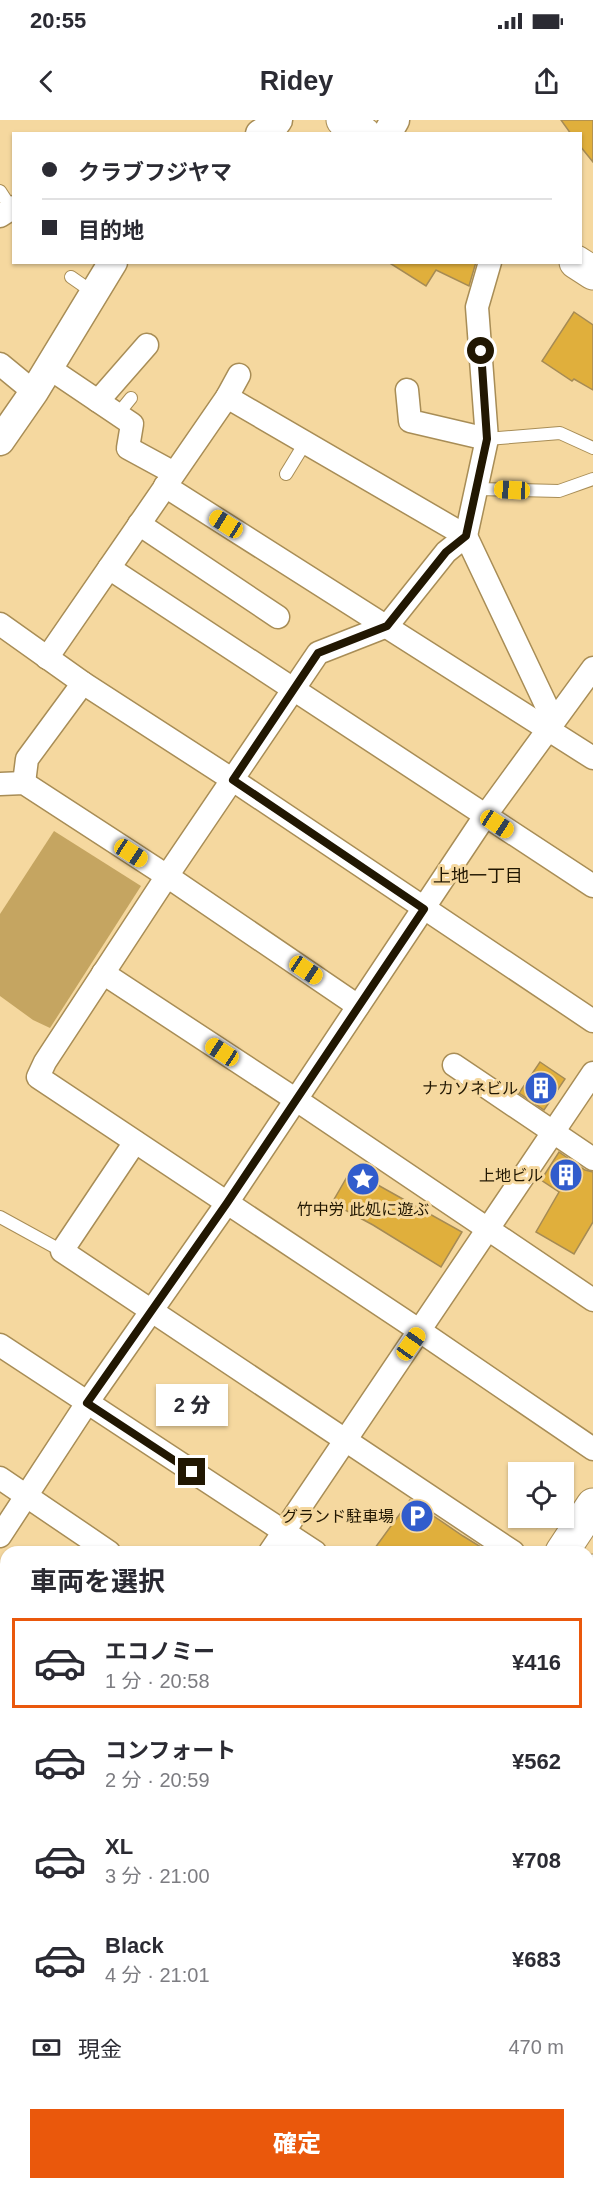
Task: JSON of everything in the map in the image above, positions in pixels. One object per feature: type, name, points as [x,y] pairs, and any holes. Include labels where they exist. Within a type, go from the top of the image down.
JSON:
[{"type":"main road","points":[[343,120],[361,132]]},
{"type":"main road","points":[[579,264],[593,273]]},
{"type":"main road","points":[[566,1546],[593,1505]]},
{"type":"street","points":[[263,132],[278,120]]},
{"type":"street","points":[[0,441],[34,392],[112,264]]},
{"type":"street","points":[[489,264],[477,307],[487,439],[466,536],[446,552],[387,626],[318,653],[167,876],[45,1062],[38,1077],[593,1449]]},
{"type":"street","points":[[98,401],[147,345]]},
{"type":"street","points":[[0,364],[34,392]]},
{"type":"street","points":[[49,368],[98,401],[124,406],[132,424],[128,448],[170,479],[387,626],[593,758]]},
{"type":"street","points":[[47,658],[227,397],[239,375]]},
{"type":"street","points":[[407,390],[410,422],[487,439]]},
{"type":"street","points":[[227,397],[466,536],[547,707],[548,728]]},
{"type":"street","points":[[139,524],[278,617]]},
{"type":"street","points":[[109,568],[593,886]]},
{"type":"street","points":[[0,624],[83,683],[233,780],[593,1021]]},
{"type":"street","points":[[0,1536],[87,1403],[227,1203],[485,816],[593,668]]},
{"type":"street","points":[[24,783],[27,759],[83,683]]},
{"type":"street","points":[[0,784],[24,783],[167,876],[358,1006]]},
{"type":"street","points":[[104,973],[593,1300]]},
{"type":"street","points":[[454,1065],[593,1159]]},
{"type":"street","points":[[274,1546],[593,1073]]},
{"type":"street","points":[[135,1142],[62,1251],[504,1546]]},
{"type":"street","points":[[0,1345],[306,1546]]},
{"type":"street","points":[[0,1478],[100,1546]]},
{"type":"lane","points":[[71,277],[94,293]]},
{"type":"lane","points":[[487,439],[560,434],[593,448]]},
{"type":"lane","points":[[286,474],[305,443]]},
{"type":"lane","points":[[477,489],[559,491],[593,479]]},
{"type":"lane","points":[[0,1217],[62,1251]]},
{"type":"shaded area","points":[[54,831],[141,886],[50,1028],[33,1020],[0,996],[0,914]]},
{"type":"building","points":[[561,120],[593,120],[593,162],[582,148],[582,132],[570,132]]},
{"type":"building","points":[[391,264],[475,264],[469,286],[436,270],[426,286]]},
{"type":"building","points":[[574,312],[593,325],[593,390],[574,379],[572,381],[542,361]]},
{"type":"building","name":"ナカソネビル","points":[[540,1062],[565,1079],[544,1110],[519,1093]]},
{"type":"building","points":[[559,1152],[585,1170],[593,1172],[593,1222],[574,1254],[536,1232],[559,1192],[541,1180]]},
{"type":"building","points":[[351,1170],[462,1232],[441,1267],[332,1203]]},
{"type":"building","name":"グランド駐車場","points":[[410,1500],[479,1546],[376,1546]]},
{"type":"place","name":"ナカソネビル","points":[[541,1088]]},
{"type":"place","name":"上地ビル","points":[[566,1175]]},
{"type":"place","name":"竹中労 此処に遊ぶ","points":[[363,1179]]},
{"type":"place","name":"グランド駐車場","points":[[417,1516]]},
{"type":"district","name":"上地一丁目","points":[[478,876]]},
{"type":"route","points":[[192,1472],[87,1403],[227,1203],[424,909],[233,780],[318,653],[387,626],[446,552],[466,536],[487,439],[481,351]]}]
